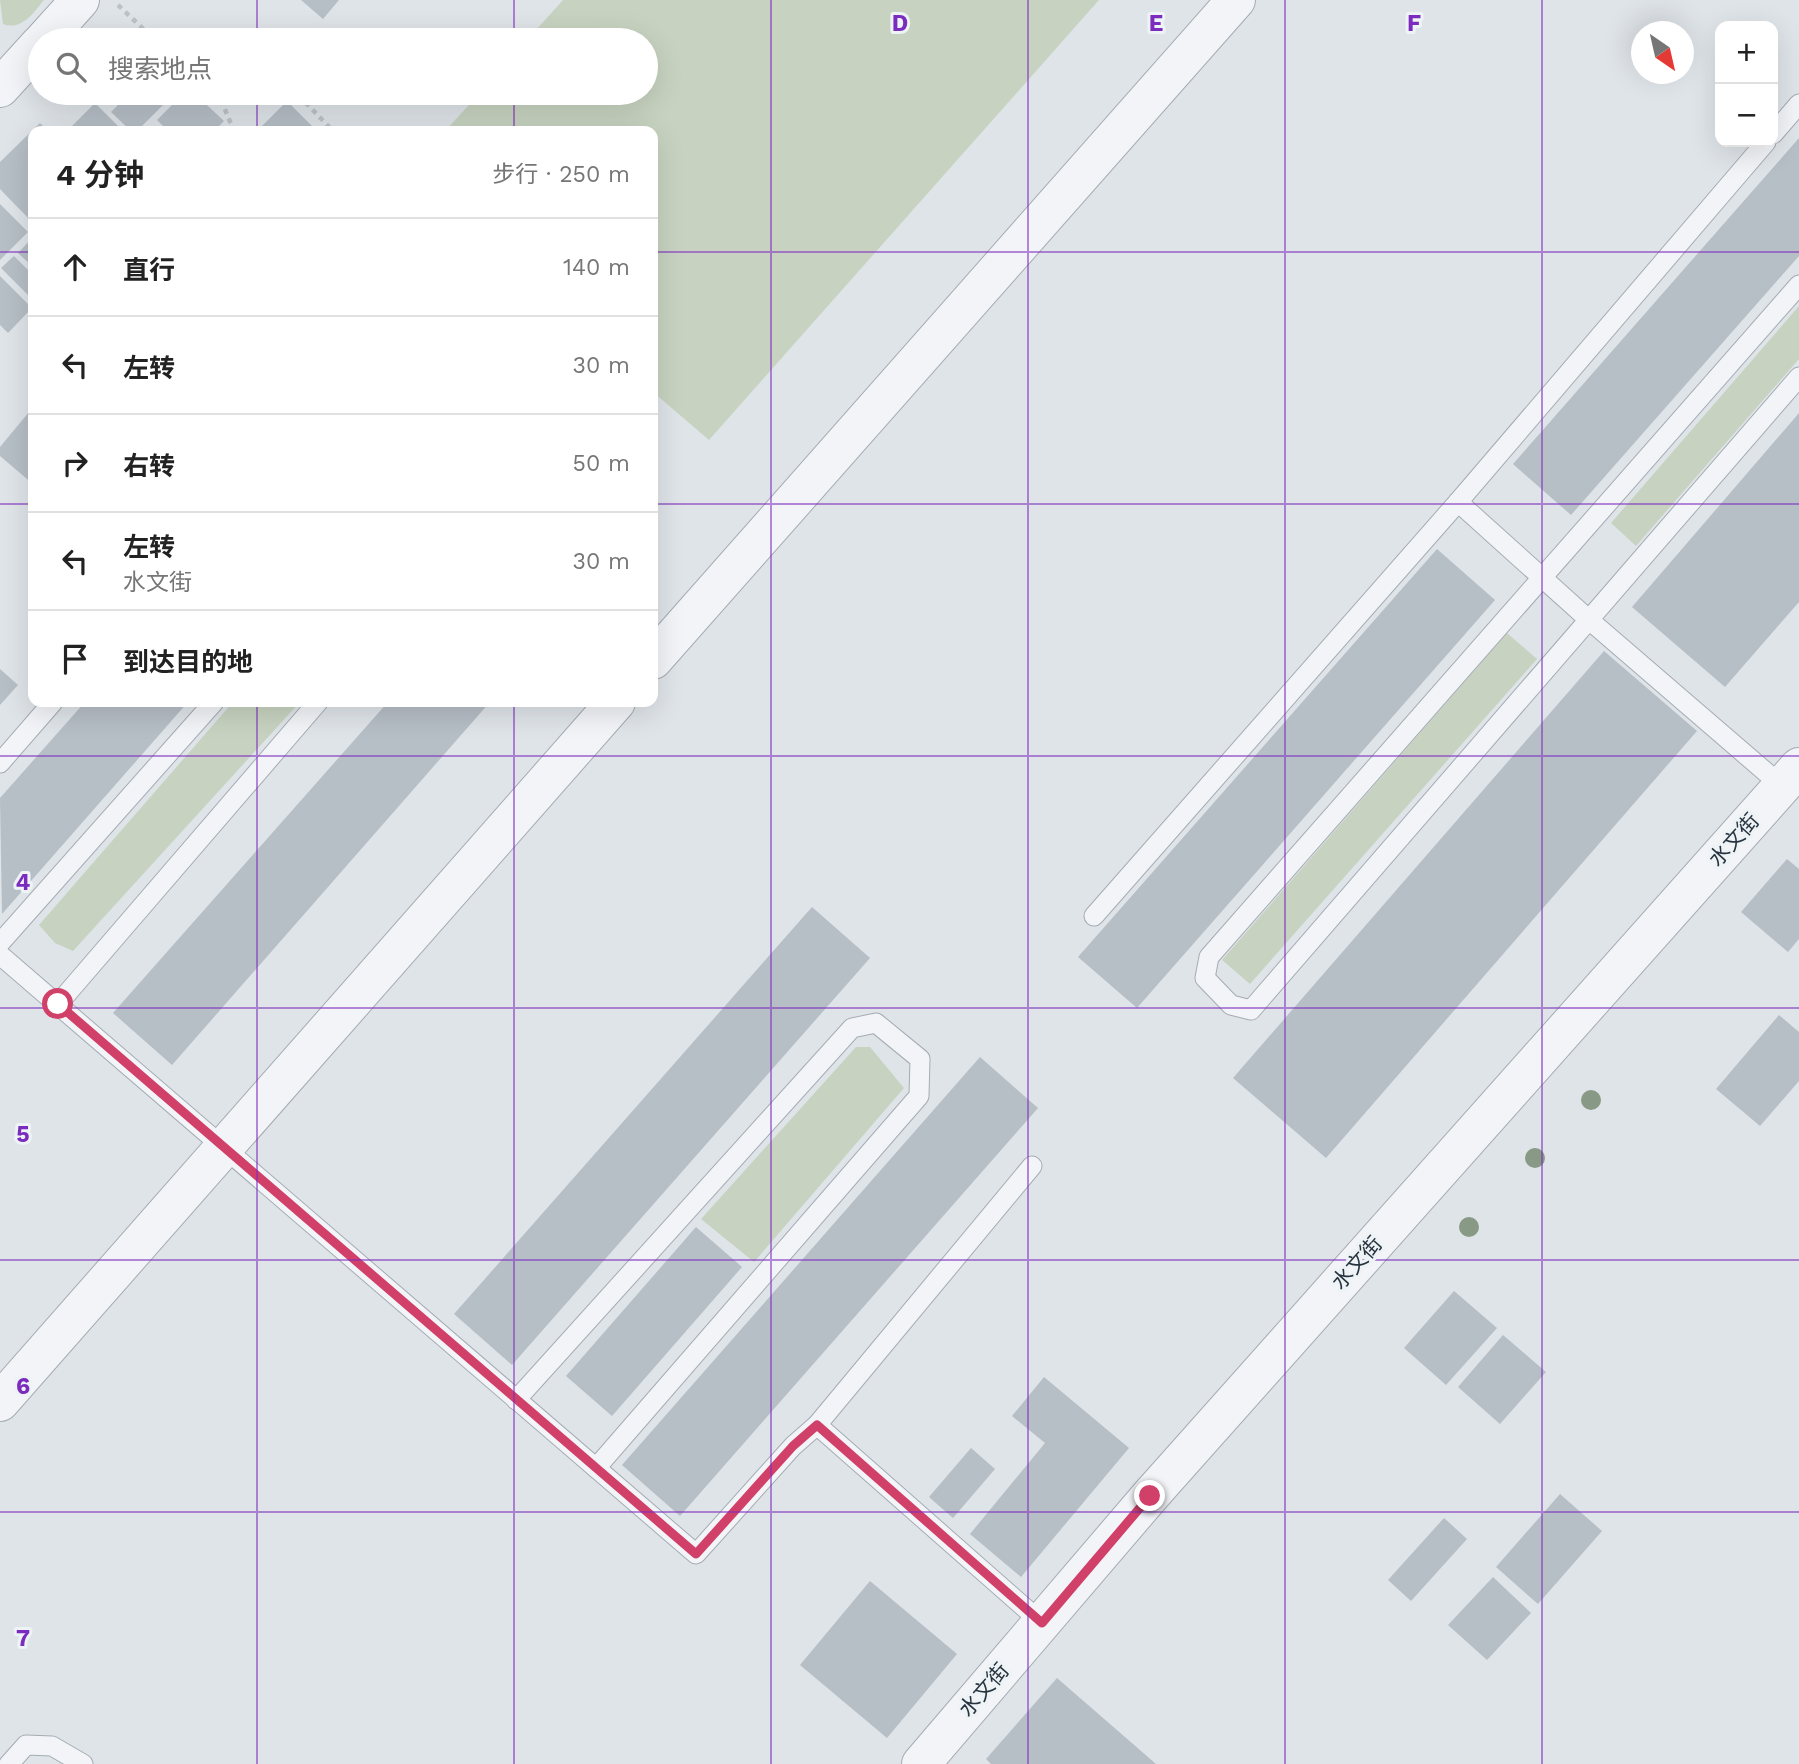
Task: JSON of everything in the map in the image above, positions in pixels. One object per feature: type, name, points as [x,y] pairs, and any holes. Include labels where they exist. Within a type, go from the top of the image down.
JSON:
[{"type":"street","points":[[55,28],[80,0]]},
{"type":"street","points":[[658,654],[1236,0]]},
{"type":"street","points":[[0,88],[28,57]]},
{"type":"street","points":[[0,1402],[612,707]]},
{"type":"street","name":"水文街","points":[[921,1764],[1160,1485],[1791,776]]},
{"type":"lane","points":[[1778,128],[1799,104]]},
{"type":"lane","points":[[1094,916],[1458,502],[1762,147]]},
{"type":"lane","points":[[1799,285],[1209,957],[1205,978],[1231,1005],[1251,1010],[1587,618],[1799,377]]},
{"type":"lane","points":[[1458,502],[1587,618],[1791,776]]},
{"type":"lane","points":[[0,763],[49,707]]},
{"type":"lane","points":[[0,943],[210,707]]},
{"type":"lane","points":[[58,1004],[314,707]]},
{"type":"lane","points":[[0,955],[696,1554],[793,1446],[817,1425],[1032,1166]]},
{"type":"lane","points":[[516,1400],[852,1028],[876,1023],[920,1059],[919,1096],[596,1468]]},
{"type":"lane","points":[[817,1425],[1042,1623]]},
{"type":"lane","points":[[9,1764],[26,1745],[52,1746],[83,1764]]},
{"type":"path","points":[[113,0],[142,28]]},
{"type":"path","points":[[223,105],[232,126]]},
{"type":"path","points":[[308,105],[328,126]]},
{"type":"green space","points":[[0,0],[44,0],[26,20],[10,26],[3,24]]},
{"type":"green space","points":[[563,0],[1099,0],[709,440],[658,396],[658,126],[450,126],[469,105],[658,105],[658,28],[538,28]]},
{"type":"green space","points":[[1799,306],[1799,359],[1636,546],[1611,523]]},
{"type":"green space","points":[[1507,633],[1537,659],[1250,984],[1222,960]]},
{"type":"green space","points":[[229,707],[295,707],[73,951],[55,943],[39,925]]},
{"type":"green space","points":[[856,1047],[870,1047],[904,1088],[754,1262],[701,1219]]},
{"type":"building","points":[[301,0],[339,0],[323,19]]},
{"type":"building","points":[[93,105],[97,105],[118,126],[72,126]]},
{"type":"building","points":[[118,105],[163,105],[142,126],[126,126],[111,112]]},
{"type":"building","points":[[172,105],[207,105],[224,121],[219,126],[163,126],[157,120]]},
{"type":"building","points":[[283,105],[291,105],[312,126],[262,126]]},
{"type":"building","points":[[28,135],[28,218],[0,189],[0,162]]},
{"type":"building","points":[[1799,138],[1799,256],[1571,515],[1513,464]]},
{"type":"building","points":[[0,204],[28,232],[0,260]]},
{"type":"building","points":[[28,242],[28,262],[18,253]]},
{"type":"building","points":[[14,256],[28,270],[28,295],[1,268]]},
{"type":"building","points":[[0,276],[28,304],[28,312],[8,333],[0,325]]},
{"type":"building","points":[[28,413],[28,480],[0,456],[0,447]]},
{"type":"building","points":[[1799,413],[1799,602],[1725,687],[1632,607]]},
{"type":"building","points":[[1437,549],[1495,600],[1137,1008],[1078,957]]},
{"type":"building","points":[[1604,651],[1697,731],[1326,1158],[1233,1078]]},
{"type":"building","points":[[0,669],[18,685],[0,705]]},
{"type":"building","points":[[81,707],[184,707],[2,914],[0,798]]},
{"type":"building","points":[[384,707],[486,707],[172,1065],[113,1013]]},
{"type":"building","points":[[1787,859],[1799,869],[1799,939],[1788,952],[1741,912]]},
{"type":"building","points":[[812,907],[870,958],[512,1365],[454,1314]]},
{"type":"building","points":[[1779,1015],[1799,1032],[1799,1081],[1760,1126],[1716,1089]]},
{"type":"building","points":[[980,1057],[1038,1108],[680,1516],[622,1465]]},
{"type":"building","points":[[696,1227],[742,1267],[612,1416],[566,1376]]},
{"type":"building","points":[[1454,1291],[1497,1328],[1446,1385],[1404,1348]]},
{"type":"building","points":[[1503,1335],[1546,1372],[1500,1424],[1458,1387]]},
{"type":"building","points":[[1044,1377],[1129,1448],[1021,1577],[970,1534],[1045,1443],[1012,1416]]},
{"type":"building","points":[[971,1448],[995,1469],[953,1518],[929,1497]]},
{"type":"building","points":[[1560,1494],[1602,1531],[1538,1604],[1496,1567]]},
{"type":"building","points":[[1444,1518],[1467,1539],[1411,1601],[1388,1580]]},
{"type":"building","points":[[1493,1577],[1531,1613],[1487,1660],[1448,1625]]},
{"type":"building","points":[[870,1581],[957,1654],[887,1738],[800,1665]]},
{"type":"building","points":[[1057,1678],[1156,1764],[991,1764],[986,1759]]},
{"type":"route","points":[[58,1004],[696,1554],[793,1446],[817,1425],[1042,1623],[1150,1496]]}]
